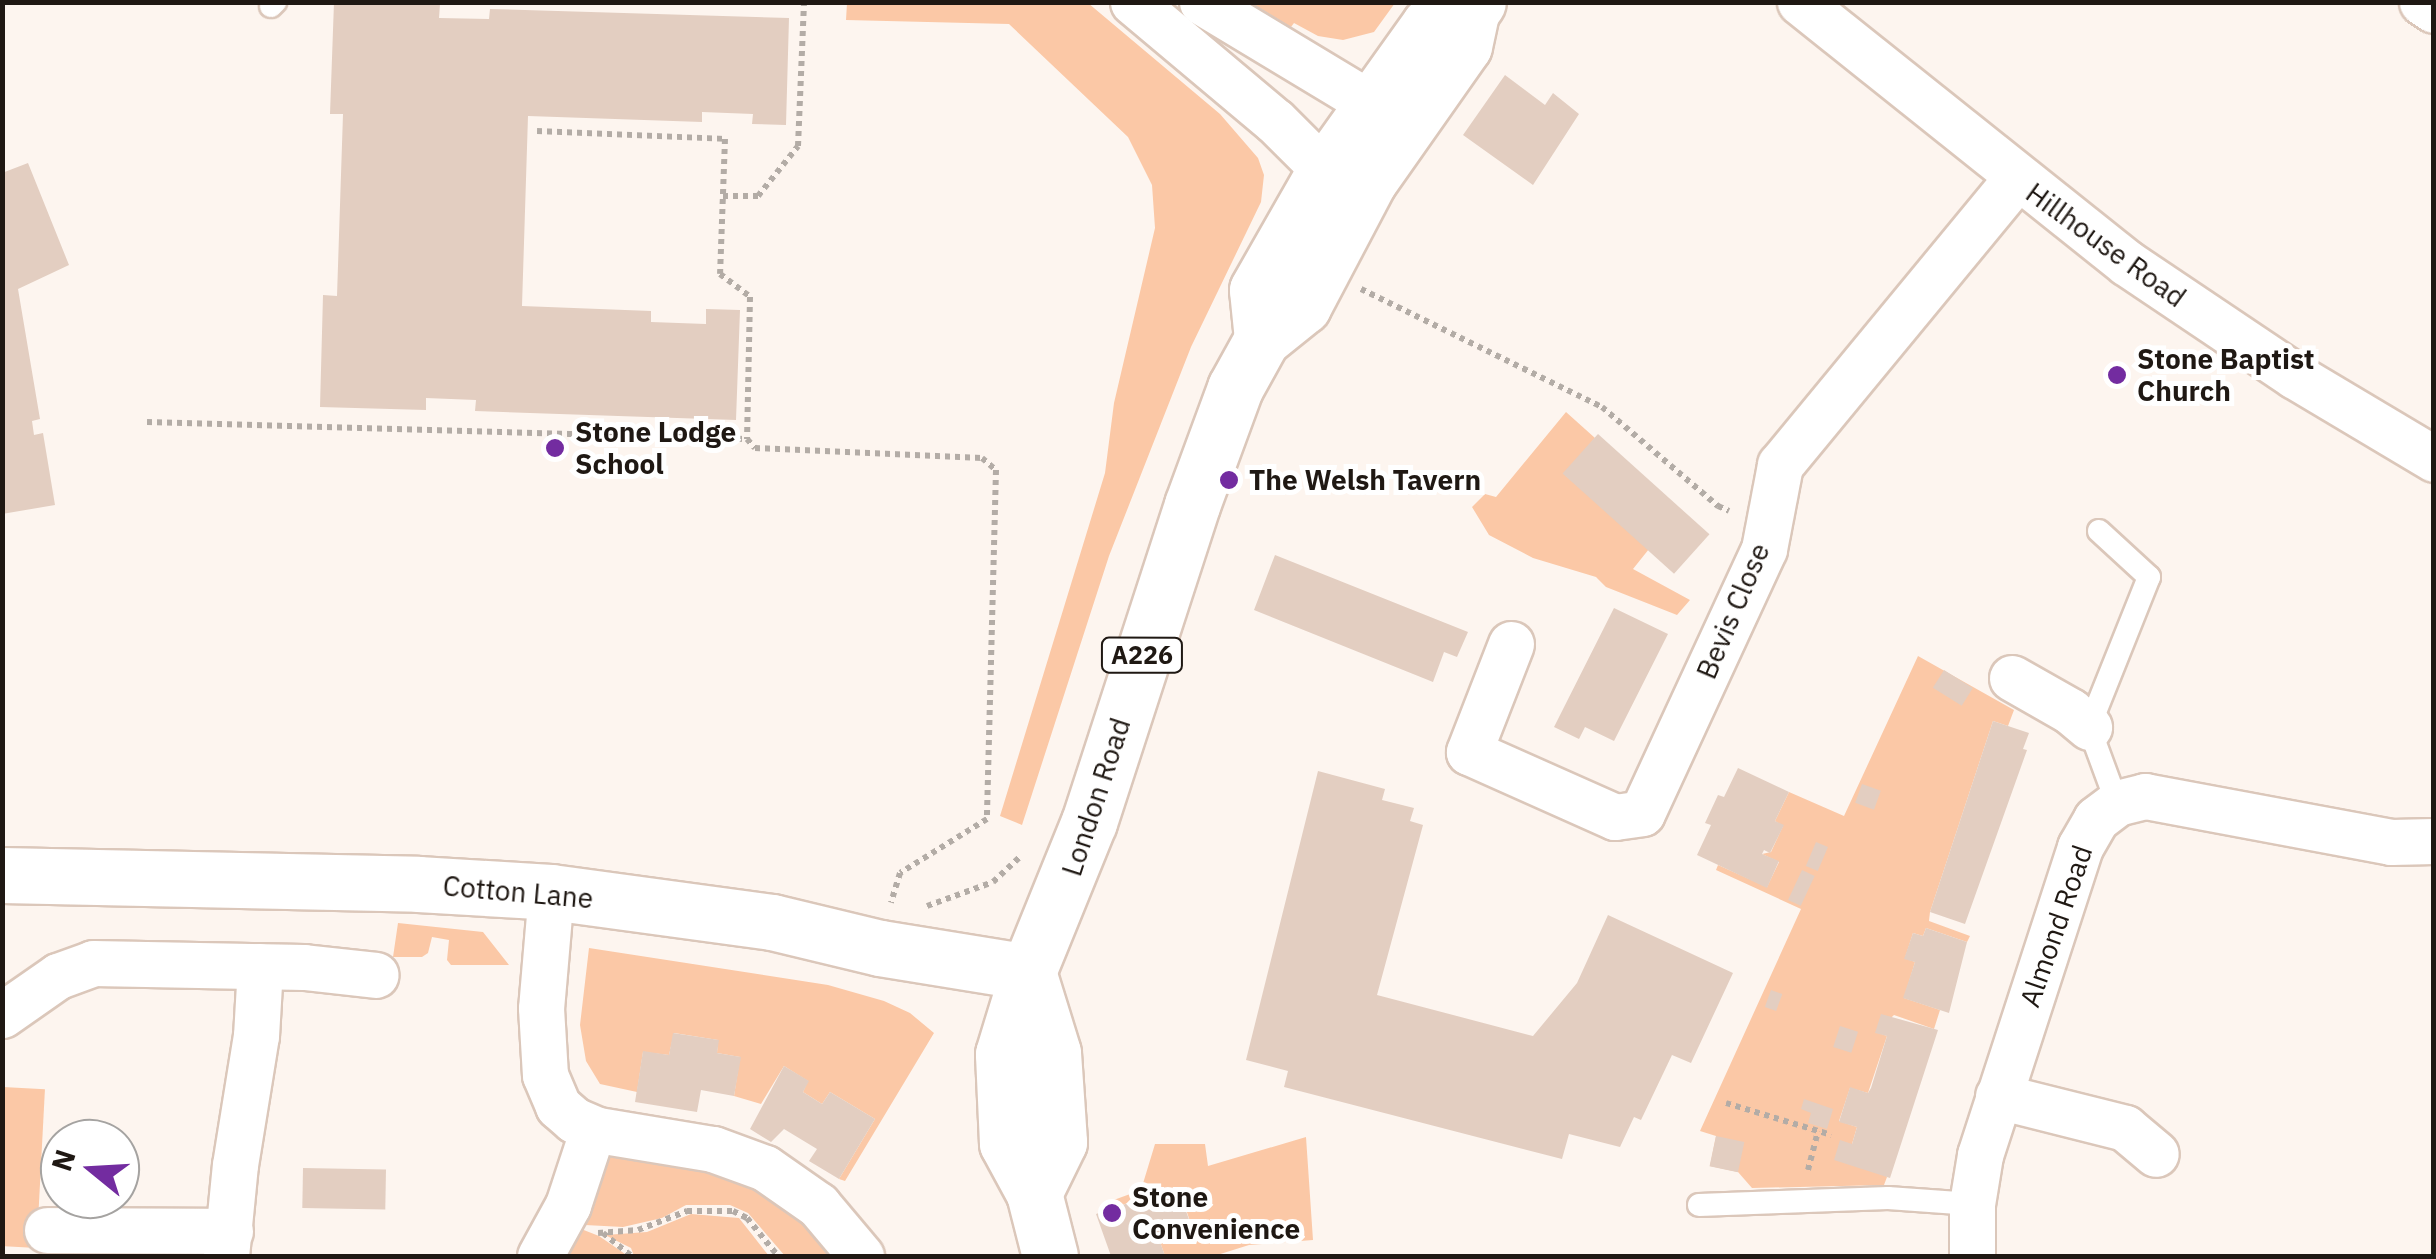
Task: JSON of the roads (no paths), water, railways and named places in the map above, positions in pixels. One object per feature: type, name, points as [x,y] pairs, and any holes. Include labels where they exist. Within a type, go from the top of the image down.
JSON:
[{"type":"main road","name":"London Road","points":[[1028,972],[1088,822],[1192,505],[1235,388],[1262,339],[1303,306],[1347,176],[1389,114],[1429,24],[1474,8]]},
{"type":"main road","name":"Cotton Lane","points":[[2,875],[418,884],[551,892],[772,922],[880,948],[1028,972]]},
{"type":"main road","points":[[1028,972],[1053,1053],[1059,1142],[1034,1193],[1050,1256]]},
{"type":"street","points":[[1133,2],[1347,176]]},
{"type":"street","points":[[1202,2],[1389,114]]},
{"type":"street","name":"Hillhouse Road","points":[[1800,2],[2016,180],[2197,311],[2434,459]]},
{"type":"street","points":[[2422,2],[2434,10]]},
{"type":"street","name":"Bevis Close","points":[[1511,644],[1469,752],[1615,817],[1642,813],[1764,549],[1780,465],[2016,180]]},
{"type":"street","points":[[2012,678],[2070,711],[2089,727]]},
{"type":"street","points":[[2117,803],[2145,796],[2174,798],[2390,842],[2434,841]]},
{"type":"street","name":"Almond Road","points":[[1972,1256],[1972,1204],[1998,1096],[2080,847],[2096,819],[2117,803]]},
{"type":"street","points":[[551,892],[541,1008],[545,1075],[564,1112],[593,1128],[713,1149],[765,1168],[818,1205],[861,1256]]},
{"type":"street","points":[[2,1015],[80,965],[260,966],[376,975]]},
{"type":"street","points":[[46,1230],[228,1244],[235,1165],[256,1036],[260,966]]},
{"type":"street","points":[[1998,1096],[2125,1128],[2156,1154]]},
{"type":"street","points":[[540,1256],[568,1205],[593,1128]]},
{"type":"lane","points":[[2100,532],[2149,576],[2089,727],[2117,803]]},
{"type":"lane","points":[[1698,1204],[1888,1198],[1972,1204]]},
{"type":"place","name":"Stone Baptist Church","points":[[2117,375]]},
{"type":"place","name":"Stone Lodge School","points":[[555,448]]},
{"type":"place","name":"The Welsh Tavern","points":[[1229,480]]},
{"type":"place","name":"Stone Convenience","points":[[1112,1213]]}]
